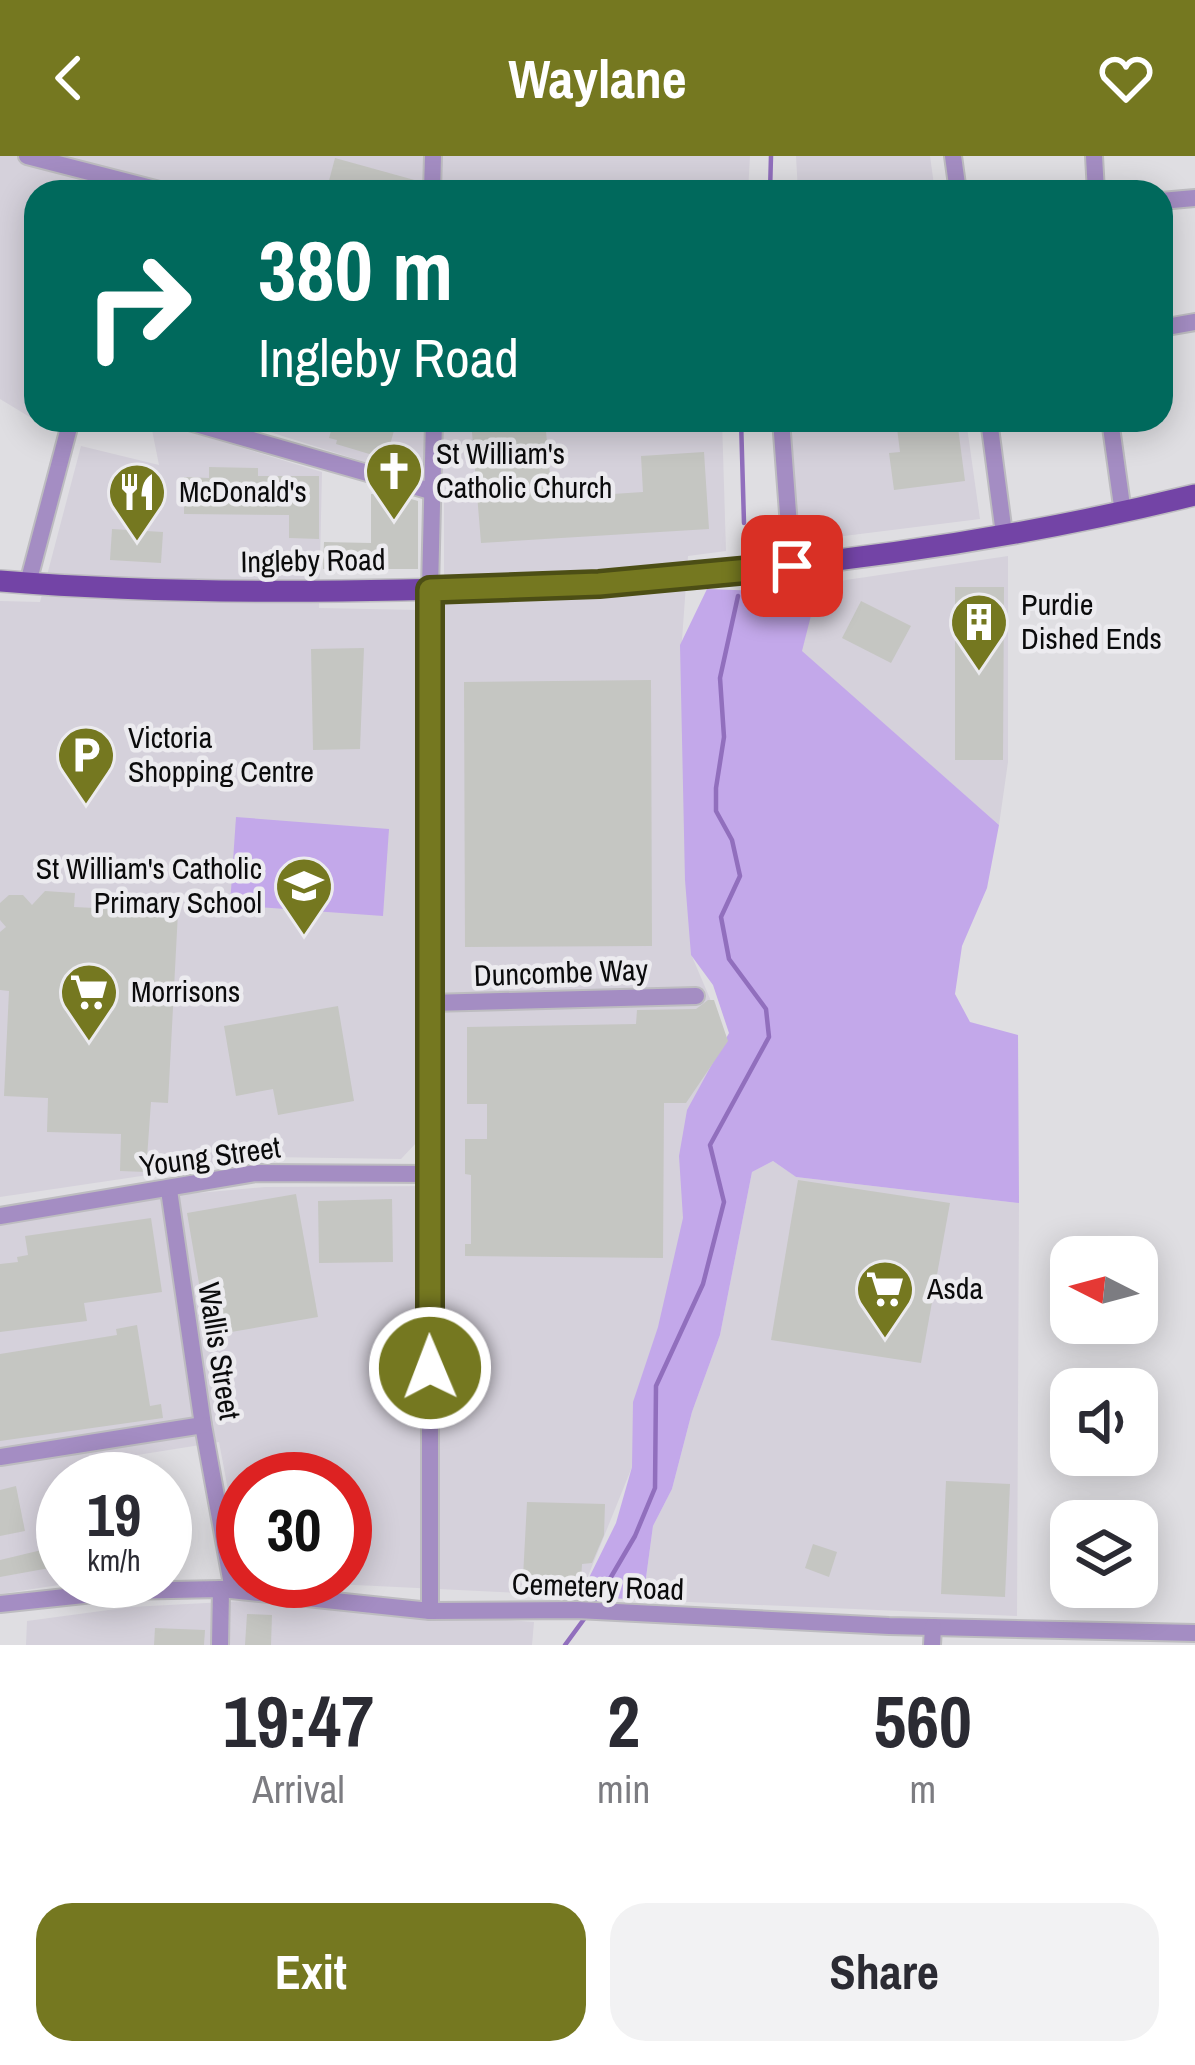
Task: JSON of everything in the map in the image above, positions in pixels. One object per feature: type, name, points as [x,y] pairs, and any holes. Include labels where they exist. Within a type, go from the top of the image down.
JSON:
[{"type":"main road","name":"Ingleby Road","points":[[0,581],[199,592],[599,584],[792,566],[1004,534],[1195,495]]},
{"type":"street","points":[[27,156],[62,161],[113,180]]},
{"type":"street","points":[[28,583],[68,432]]},
{"type":"street","points":[[224,432],[434,492]]},
{"type":"street","points":[[430,1611],[434,432]]},
{"type":"street","points":[[782,432],[792,566]]},
{"type":"street","points":[[990,432],[1004,534]]},
{"type":"street","points":[[1112,432],[1123,513]]},
{"type":"street","name":"Duncombe Way","points":[[429,1003],[696,995]]},
{"type":"street","name":"Young Street","points":[[0,1216],[256,1174],[430,1174]]},
{"type":"street","name":"Wallis Street","points":[[169,1190],[216,1514]]},
{"type":"street","points":[[0,1457],[203,1424]]},
{"type":"street","name":"Cemetery Road","points":[[0,1604],[121,1591],[216,1590]]},
{"type":"street","name":"Cemetery Road","points":[[372,1605],[430,1611],[601,1610],[932,1636],[1195,1633]]},
{"type":"street","name":"Wallis Street","points":[[220,1645],[225,1608]]},
{"type":"shaded area","points":[[0,156],[750,156],[749,180],[24,180],[24,414],[0,399]]},
{"type":"shaded area","points":[[796,156],[930,156],[933,180],[797,180]]},
{"type":"shaded area","points":[[152,432],[190,432],[322,472],[319,608],[418,610],[417,1142],[401,1159],[269,1157],[0,1197],[0,601],[40,602],[81,446],[159,465]]},
{"type":"shaded area","points":[[270,432],[722,432],[726,551],[688,556],[682,640],[691,954],[728,1041],[632,1467],[580,1596],[372,1586],[372,1452],[221,1452],[219,1442],[156,1452],[36,1452],[36,1588],[0,1594],[0,1225],[154,1197],[265,1187],[444,1186],[444,487]]},
{"type":"shaded area","points":[[777,432],[968,432],[980,519],[780,544]]},
{"type":"shaded area","points":[[1008,556],[1008,762],[999,825],[801,651],[819,584]]},
{"type":"shaded area","points":[[819,584],[802,651],[999,825],[987,888],[962,946],[955,994],[970,1022],[1018,1035],[1019,1203],[796,1177],[773,1161],[752,1172],[720,1335],[692,1412],[672,1489],[653,1526],[643,1600],[580,1596],[616,1523],[632,1467],[633,1402],[658,1327],[683,1218],[679,1156],[687,1110],[729,1033],[713,985],[691,955],[680,645],[707,589],[762,591]]},
{"type":"shaded area","points":[[236,817],[389,829],[383,916],[230,905]]},
{"type":"shaded area","points":[[773,1161],[796,1177],[1019,1203],[1017,1616],[643,1600],[653,1526],[672,1489],[692,1412],[720,1335],[752,1172]]},
{"type":"shaded area","points":[[192,1604],[341,1608],[534,1622],[532,1645],[26,1645],[27,1621],[124,1608],[192,1608]]},
{"type":"building","points":[[335,158],[414,180],[329,180]]},
{"type":"building","points":[[331,432],[394,432],[386,459],[329,438]]},
{"type":"building","points":[[472,432],[546,432],[552,498],[643,492],[641,456],[704,452],[709,529],[481,543]]},
{"type":"building","points":[[898,432],[959,432],[965,481],[894,490],[889,453],[900,452]]},
{"type":"building","points":[[209,467],[258,468],[258,476],[319,476],[319,539],[289,538],[289,515],[184,514],[184,477],[209,478]]},
{"type":"building","name":"St William's Catholic Church","points":[[371,494],[418,501],[418,569],[323,569],[324,542],[371,543]]},
{"type":"building","name":"McDonald's","points":[[112,529],[163,532],[161,563],[110,560]]},
{"type":"building","name":"Purdie Dished Ends","points":[[955,587],[1004,587],[1003,760],[955,760]]},
{"type":"building","points":[[861,601],[911,626],[891,663],[842,638]]},
{"type":"building","points":[[364,648],[360,749],[313,750],[311,649]]},
{"type":"building","points":[[651,680],[652,946],[465,947],[464,682]]},
{"type":"building","name":"Morrisons","points":[[45,891],[75,893],[74,907],[178,912],[168,1103],[151,1102],[146,1172],[120,1171],[121,1134],[47,1132],[48,1098],[4,1096],[9,991],[0,990],[0,932],[6,927],[0,920],[0,903],[9,895],[23,895],[32,905]]},
{"type":"building","points":[[714,1000],[728,1041],[686,1103],[664,1103],[663,1258],[465,1256],[465,1244],[471,1244],[471,1175],[465,1174],[465,1139],[487,1139],[487,1104],[467,1104],[467,1027],[636,1024],[637,1010],[696,1009]]},
{"type":"building","points":[[338,1006],[354,1101],[278,1115],[273,1089],[236,1096],[224,1026]]},
{"type":"building","points":[[798,1180],[950,1203],[921,1363],[771,1340]]},
{"type":"building","points":[[296,1194],[318,1317],[208,1336],[187,1213]]},
{"type":"building","points":[[392,1199],[393,1262],[319,1263],[318,1201]]},
{"type":"building","points":[[151,1218],[162,1292],[84,1303],[87,1321],[0,1332],[0,1264],[18,1262],[17,1257],[28,1255],[25,1236]]},
{"type":"building","points":[[137,1325],[150,1406],[161,1404],[163,1418],[0,1441],[0,1354],[117,1335],[116,1329]]},
{"type":"building","points":[[946,1481],[1010,1484],[1005,1597],[941,1594]]},
{"type":"building","points":[[16,1486],[25,1531],[0,1536],[0,1490]]},
{"type":"building","points":[[527,1502],[605,1504],[604,1535],[592,1563],[582,1564],[581,1580],[523,1577]]},
{"type":"building","points":[[813,1544],[837,1552],[829,1577],[805,1568]]},
{"type":"building","points":[[36,1551],[36,1570],[0,1577],[0,1560]]},
{"type":"building","points":[[247,1614],[272,1615],[271,1645],[245,1645]]},
{"type":"building","points":[[155,1628],[205,1630],[204,1645],[154,1645]]},
{"type":"waterway","points":[[770,180],[771,156]]},
{"type":"waterway","points":[[741,432],[744,523]]},
{"type":"waterway","points":[[594,1606],[635,1536],[655,1488],[656,1386],[703,1284],[724,1202],[710,1145],[769,1037],[766,1009],[729,959],[721,917],[740,876],[732,840],[716,811],[724,737],[720,678],[738,596]]},
{"type":"waterway","points":[[565,1645],[587,1615]]},
{"type":"place","name":"St William's Catholic Church","points":[[394,522]]},
{"type":"place","name":"McDonald's","points":[[137,543]]},
{"type":"place","name":"Purdie Dished Ends","points":[[979,673]]},
{"type":"place","name":"Victoria Shopping Centre","points":[[86,806]]},
{"type":"place","name":"St William's Catholic Primary School","points":[[304,937]]},
{"type":"place","name":"Morrisons","points":[[89,1043]]},
{"type":"place","name":"Asda","points":[[885,1340]]},
{"type":"route","points":[[430,1368],[430,590],[599,584],[792,566]]}]
